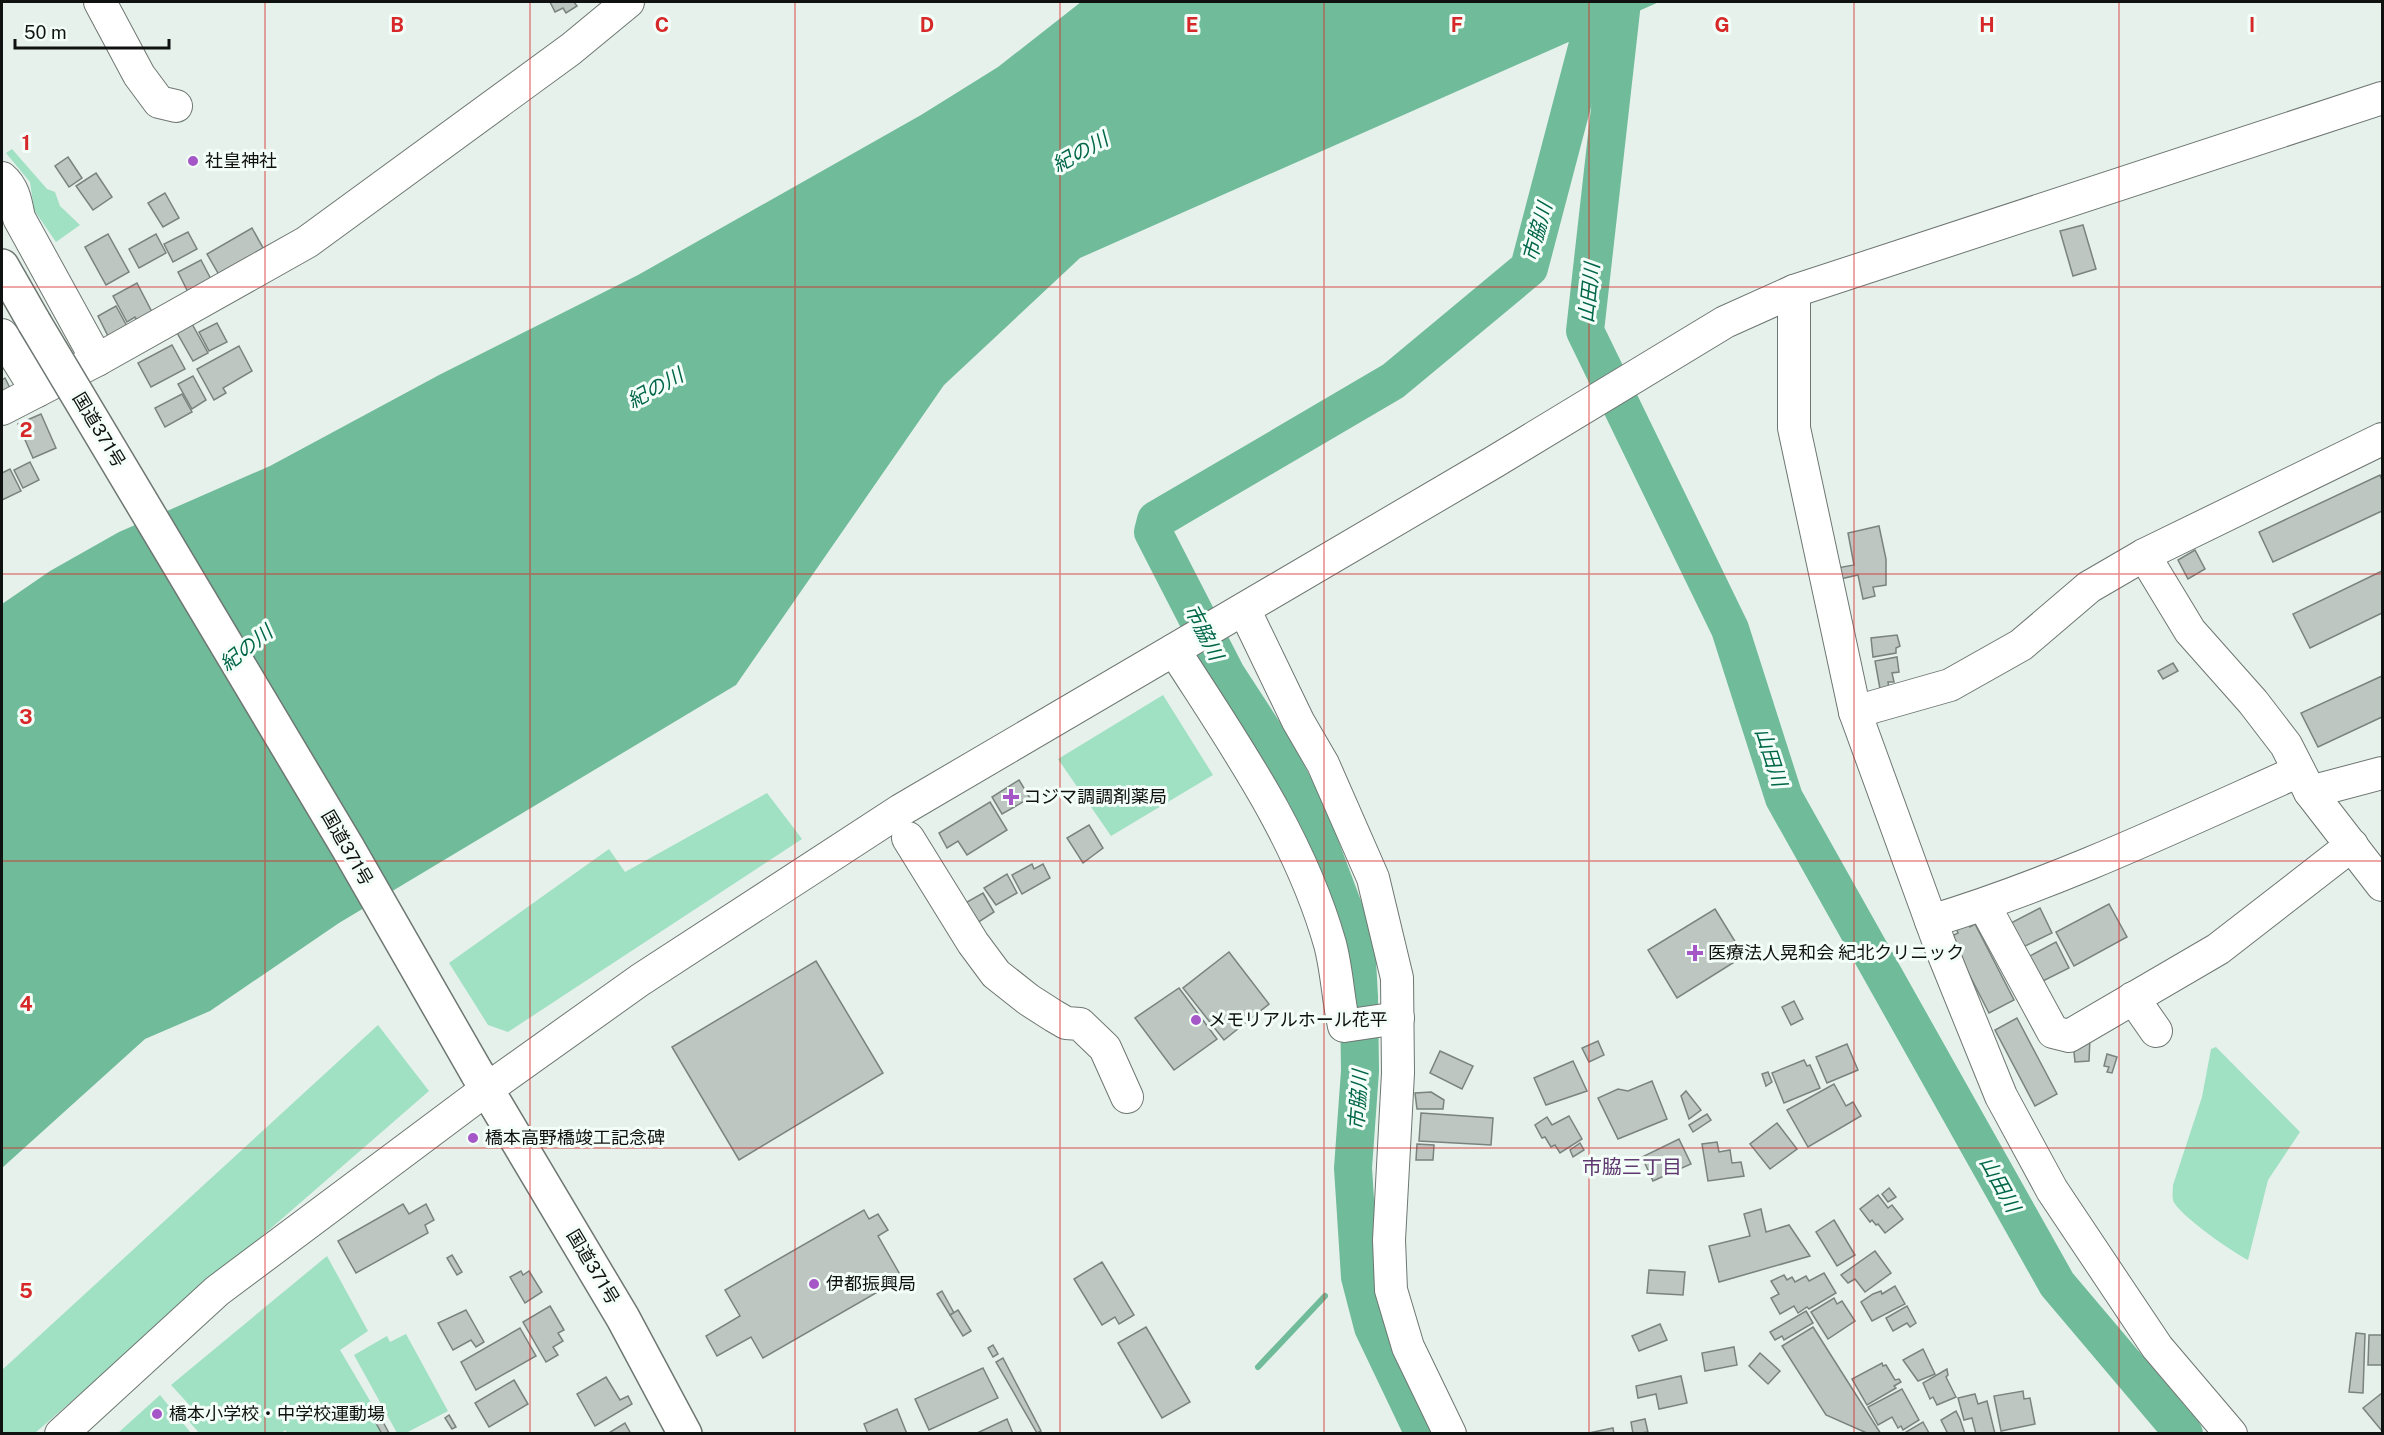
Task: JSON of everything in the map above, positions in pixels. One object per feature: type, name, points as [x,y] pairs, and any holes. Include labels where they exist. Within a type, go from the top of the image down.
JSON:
[{"type":"highway","name":"国道371号","points":[[2,266],[348,848],[482,1081],[623,1318],[685,1434]]},
{"type":"street","points":[[100,2],[146,84],[159,102],[176,106]]},
{"type":"street","points":[[2,409],[98,360],[307,242],[571,49],[628,2]]},
{"type":"street","points":[[62,1434],[217,1291],[482,1081],[901,810],[1494,462],[1725,322],[1794,291],[2382,98]]},
{"type":"street","points":[[2,178],[8,183],[16,199],[20,218],[98,360]]},
{"type":"street","points":[[1794,291],[1794,428],[1854,712],[1931,921],[2001,1096],[2052,1190],[2157,1347],[2231,1434]]},
{"type":"street","points":[[2,335],[37,391]]},
{"type":"street","points":[[1854,712],[1950,685],[2021,645],[2089,587],[2144,555],[2382,439]]},
{"type":"street","points":[[2144,555],[2190,631],[2253,702],[2286,745],[2304,781],[2382,885]]},
{"type":"street","points":[[1244,609],[1298,721],[1323,764],[1373,878],[1397,978],[1396,1131],[1389,1239],[1391,1290],[1408,1347],[1450,1434]]},
{"type":"street","points":[[1174,650],[1270,800],[1297,857],[1330,946],[1344,1026],[1398,1018]]},
{"type":"street","points":[[811,869],[908,838],[1001,752]]},
{"type":"street","points":[[1931,921],[1984,906],[2157,834],[2304,781],[2382,773]]},
{"type":"street","points":[[908,838],[973,943],[996,974],[1054,1016],[1066,1023],[1080,1024],[1105,1048],[1127,1097]]},
{"type":"street","points":[[1984,906],[2053,1032],[2069,1036],[2217,949],[2352,845]]},
{"type":"street","points":[[2133,998],[2156,1031]]},
{"type":"shaded area","points":[[12,149],[47,189],[55,192],[60,206],[80,225],[56,242],[34,210],[30,182],[6,153]]},
{"type":"shaded area","points":[[1163,695],[1213,775],[1111,836],[1058,759]]},
{"type":"shaded area","points":[[767,793],[802,839],[508,1032],[488,1025],[449,963],[609,849],[625,872]]},
{"type":"shaded area","points":[[378,1025],[429,1091],[35,1433],[2,1434],[2,1370]]},
{"type":"shaded area","points":[[2216,1047],[2300,1132],[2268,1180],[2248,1260],[2198,1226],[2180,1210],[2173,1197],[2173,1185],[2202,1097],[2211,1049]]},
{"type":"shaded area","points":[[327,1256],[368,1331],[340,1350],[389,1433],[288,1434],[285,1430],[281,1434],[199,1433],[187,1419],[194,1410],[171,1385]]},
{"type":"shaded area","points":[[406,1334],[448,1411],[406,1433],[397,1433],[354,1355],[387,1336],[390,1342]]},
{"type":"shaded area","name":"橋本小学校・中学校運動場","points":[[160,1395],[191,1433],[118,1433]]},
{"type":"water","name":"紀の川","points":[[1081,2],[1659,2],[1080,258],[944,385],[736,685],[339,923],[210,1011],[145,1039],[2,1168],[2,604],[50,571],[119,532],[270,466],[439,375],[638,275],[921,115],[998,67]]},
{"type":"building","points":[[550,2],[574,2],[577,6],[566,13],[563,8],[555,12]]},
{"type":"building","points":[[68,157],[82,178],[69,187],[55,166]]},
{"type":"building","points":[[96,173],[112,197],[93,210],[76,186]]},
{"type":"building","points":[[165,193],[179,218],[163,227],[148,203]]},
{"type":"building","points":[[2083,225],[2096,269],[2073,276],[2060,231]]},
{"type":"building","points":[[252,228],[267,255],[222,280],[207,254]]},
{"type":"building","points":[[188,232],[197,249],[173,262],[164,244]]},
{"type":"building","points":[[108,234],[129,272],[106,285],[85,247]]},
{"type":"building","points":[[156,234],[166,253],[139,268],[129,249]]},
{"type":"building","points":[[201,260],[214,285],[191,298],[178,272]]},
{"type":"building","points":[[137,283],[153,314],[138,322],[135,317],[127,322],[113,296]]},
{"type":"building","points":[[116,306],[129,330],[110,340],[98,316]]},
{"type":"building","points":[[191,322],[208,353],[193,361],[176,331]]},
{"type":"building","points":[[217,323],[227,342],[209,351],[199,332]]},
{"type":"building","points":[[172,345],[185,369],[151,387],[138,363]]},
{"type":"building","points":[[239,346],[252,371],[223,388],[226,393],[214,400],[197,369]]},
{"type":"building","points":[[193,376],[206,400],[192,409],[178,384]]},
{"type":"building","points":[[5,378],[10,388],[2,393],[2,380]]},
{"type":"building","points":[[182,394],[192,412],[165,427],[155,408]]},
{"type":"building","points":[[41,414],[56,448],[33,458],[18,424]]},
{"type":"building","points":[[30,462],[39,480],[23,488],[14,470]]},
{"type":"building","points":[[10,469],[21,491],[2,500],[2,473]]},
{"type":"building","points":[[2380,475],[2382,511],[2273,562],[2259,532]]},
{"type":"building","points":[[1879,526],[1886,559],[1886,585],[1873,587],[1875,596],[1863,599],[1858,575],[1840,579],[1837,568],[1854,565],[1848,533]]},
{"type":"building","points":[[2195,550],[2205,569],[2188,579],[2178,560]]},
{"type":"building","points":[[2382,571],[2382,613],[2310,648],[2293,614]]},
{"type":"building","points":[[1897,635],[1900,646],[1896,648],[1896,653],[1873,657],[1871,638]]},
{"type":"building","points":[[1897,657],[1899,672],[1892,673],[1894,682],[1888,682],[1889,688],[1880,689],[1875,661]]},
{"type":"building","points":[[2173,663],[2178,671],[2163,679],[2158,671]]},
{"type":"building","points":[[2382,676],[2382,717],[2318,747],[2301,713]]},
{"type":"building","points":[[1019,780],[1030,798],[1002,814],[992,797]]},
{"type":"building","points":[[990,802],[1007,830],[967,855],[958,841],[947,848],[939,833]]},
{"type":"building","points":[[1089,825],[1103,848],[1083,863],[1067,838]]},
{"type":"building","points":[[1032,864],[1034,869],[1043,864],[1050,878],[1022,894],[1012,875]]},
{"type":"building","points":[[1007,874],[1017,893],[996,905],[984,888]]},
{"type":"building","points":[[983,893],[994,912],[971,927],[960,906]]},
{"type":"building","points":[[2109,904],[2127,937],[2074,966],[2056,932]]},
{"type":"building","points":[[2040,908],[2052,933],[2019,949],[2007,925]]},
{"type":"building","points":[[1715,909],[1744,956],[1677,998],[1648,950]]},
{"type":"building","points":[[1968,922],[1970,927],[1975,924],[2014,1000],[1989,1013],[1950,937],[1958,933],[1956,928]]},
{"type":"building","points":[[2056,942],[2069,968],[2039,983],[2026,958]]},
{"type":"building","points":[[1229,952],[1269,1004],[1224,1040],[1183,988]]},
{"type":"building","points":[[816,961],[883,1073],[739,1160],[672,1047]]},
{"type":"building","points":[[1179,988],[1217,1039],[1174,1070],[1135,1018]]},
{"type":"building","points":[[1794,1001],[1803,1019],[1791,1025],[1782,1007]]},
{"type":"building","points":[[2017,1018],[2057,1094],[2035,1106],[1995,1030]]},
{"type":"building","points":[[2090,1037],[2089,1061],[2075,1062],[2073,1042]]},
{"type":"building","points":[[1598,1041],[1604,1055],[1589,1062],[1582,1048]]},
{"type":"building","points":[[1847,1044],[1858,1070],[1827,1083],[1816,1057]]},
{"type":"building","points":[[1440,1051],[1473,1066],[1462,1089],[1430,1073]]},
{"type":"building","points":[[2107,1054],[2117,1057],[2112,1073],[2107,1072],[2109,1067],[2104,1066]]},
{"type":"building","points":[[1804,1060],[1807,1066],[1810,1065],[1820,1088],[1784,1103],[1772,1073]]},
{"type":"building","points":[[1573,1061],[1587,1091],[1546,1105],[1534,1078]]},
{"type":"building","points":[[1768,1072],[1772,1082],[1766,1086],[1762,1074]]},
{"type":"building","points":[[1652,1081],[1667,1119],[1618,1139],[1598,1098],[1618,1089],[1628,1091]]},
{"type":"building","points":[[1834,1084],[1846,1106],[1853,1102],[1861,1116],[1808,1147],[1787,1110]]},
{"type":"building","points":[[1686,1091],[1701,1110],[1689,1119],[1681,1096]]},
{"type":"building","points":[[1431,1092],[1444,1100],[1443,1109],[1417,1109],[1415,1093]]},
{"type":"building","points":[[1421,1113],[1493,1118],[1491,1145],[1419,1141]]},
{"type":"building","points":[[1707,1114],[1711,1120],[1693,1132],[1689,1125]]},
{"type":"building","points":[[1569,1116],[1582,1139],[1560,1153],[1555,1145],[1551,1147],[1545,1137],[1542,1138],[1535,1125],[1547,1117],[1552,1125]]},
{"type":"building","points":[[1777,1123],[1797,1149],[1770,1169],[1750,1144]]},
{"type":"building","points":[[1679,1139],[1691,1164],[1653,1181],[1642,1157]]},
{"type":"building","points":[[1717,1142],[1719,1152],[1730,1150],[1732,1163],[1741,1162],[1744,1176],[1708,1181],[1702,1144]]},
{"type":"building","points":[[1580,1143],[1584,1150],[1573,1157],[1570,1150]]},
{"type":"building","points":[[1417,1144],[1434,1145],[1433,1160],[1416,1160]]},
{"type":"building","points":[[1889,1188],[1896,1197],[1888,1202],[1882,1194]]},
{"type":"building","points":[[1878,1195],[1888,1208],[1892,1205],[1903,1219],[1885,1233],[1878,1224],[1876,1225],[1872,1220],[1870,1222],[1860,1209]]},
{"type":"building","points":[[403,1204],[409,1214],[426,1204],[434,1220],[425,1225],[428,1233],[356,1273],[338,1241]]},
{"type":"building","points":[[1761,1209],[1766,1232],[1789,1225],[1810,1256],[1719,1282],[1709,1246],[1750,1236],[1744,1214]]},
{"type":"building","name":"伊都振興局","points":[[864,1210],[869,1219],[878,1214],[888,1230],[878,1236],[902,1278],[763,1358],[751,1337],[717,1356],[706,1336],[740,1316],[725,1290]]},
{"type":"building","points":[[1834,1220],[1855,1255],[1837,1266],[1816,1232]]},
{"type":"building","points":[[1875,1251],[1891,1273],[1865,1292],[1855,1279],[1848,1283],[1841,1275]]},
{"type":"building","points":[[452,1255],[462,1272],[457,1275],[447,1258]]},
{"type":"building","points":[[1102,1262],[1134,1315],[1119,1324],[1115,1317],[1102,1325],[1074,1279]]},
{"type":"building","points":[[1649,1270],[1685,1272],[1683,1295],[1647,1293]]},
{"type":"building","points":[[521,1271],[523,1275],[529,1271],[542,1292],[525,1303],[510,1277]]},
{"type":"building","points":[[1824,1273],[1836,1293],[1809,1309],[1807,1307],[1798,1313],[1794,1306],[1780,1314],[1771,1298],[1779,1294],[1771,1281],[1784,1275],[1787,1280],[1792,1277],[1795,1282],[1806,1276],[1809,1281]]},
{"type":"building","points":[[1895,1286],[1905,1304],[1872,1321],[1861,1302],[1873,1294],[1881,1291],[1882,1294]]},
{"type":"building","points":[[942,1291],[954,1313],[950,1315],[937,1294]]},
{"type":"building","points":[[1834,1298],[1837,1304],[1842,1301],[1855,1321],[1828,1339],[1811,1312]]},
{"type":"building","points":[[550,1306],[564,1330],[558,1333],[563,1341],[553,1347],[558,1355],[546,1362],[523,1322]]},
{"type":"building","points":[[1907,1306],[1916,1323],[1910,1327],[1907,1323],[1893,1331],[1886,1318]]},
{"type":"building","points":[[466,1310],[484,1342],[476,1347],[471,1340],[453,1350],[438,1323]]},
{"type":"building","points":[[958,1310],[971,1331],[963,1336],[950,1315]]},
{"type":"building","points":[[1806,1311],[1813,1323],[1784,1340],[1782,1336],[1775,1340],[1770,1332]]},
{"type":"building","points":[[1660,1324],[1667,1340],[1639,1351],[1632,1336]]},
{"type":"building","points":[[1146,1327],[1190,1402],[1162,1418],[1118,1343]]},
{"type":"building","points":[[1813,1327],[1881,1434],[1869,1434],[1826,1415],[1782,1346]]},
{"type":"building","points":[[520,1328],[536,1356],[476,1390],[461,1362]]},
{"type":"building","points":[[2356,1333],[2365,1334],[2363,1393],[2349,1392]]},
{"type":"building","points":[[2369,1335],[2382,1335],[2382,1365],[2368,1365]]},
{"type":"building","points":[[993,1345],[998,1354],[993,1357],[988,1348]]},
{"type":"building","points":[[1734,1347],[1737,1365],[1705,1371],[1702,1353]]},
{"type":"building","points":[[1923,1349],[1935,1374],[1918,1381],[1903,1360]]},
{"type":"building","points":[[1760,1353],[1780,1371],[1768,1384],[1749,1366]]},
{"type":"building","points":[[1003,1358],[1041,1431],[1037,1433],[996,1362]]},
{"type":"building","points":[[1882,1363],[1883,1366],[1886,1365],[1895,1380],[1899,1379],[1901,1382],[1894,1386],[1896,1388],[1867,1405],[1852,1379]]},
{"type":"building","points":[[983,1368],[998,1398],[929,1430],[915,1399]]},
{"type":"building","points":[[1947,1369],[1946,1377],[1956,1397],[1937,1405],[1933,1397],[1930,1399],[1923,1383]]},
{"type":"building","points":[[1681,1376],[1687,1403],[1659,1409],[1656,1394],[1638,1398],[1636,1386]]},
{"type":"building","points":[[606,1377],[620,1400],[628,1396],[632,1404],[595,1426],[577,1394]]},
{"type":"building","points":[[514,1380],[528,1404],[489,1427],[475,1403]]},
{"type":"building","points":[[1902,1389],[1919,1420],[1903,1430],[1901,1426],[1898,1428],[1892,1417],[1878,1425],[1868,1407]]},
{"type":"building","points":[[2023,1391],[2024,1399],[2030,1398],[2035,1424],[2001,1431],[1994,1396]]},
{"type":"building","points":[[2382,1393],[2382,1431],[2363,1408]]},
{"type":"building","points":[[1975,1394],[1978,1404],[1987,1401],[1995,1434],[1976,1434],[1972,1418],[1964,1420],[1958,1398]]},
{"type":"building","points":[[897,1409],[907,1434],[868,1434],[864,1424]]},
{"type":"building","points":[[1956,1411],[1965,1434],[1948,1434],[1941,1420]]},
{"type":"building","points":[[449,1415],[456,1427],[452,1429],[445,1418]]},
{"type":"building","points":[[1007,1419],[1013,1434],[975,1434]]},
{"type":"building","points":[[1645,1419],[1648,1432],[1633,1434],[1631,1422]]},
{"type":"building","points":[[382,1420],[388,1434],[382,1434],[376,1423]]},
{"type":"building","points":[[1923,1422],[1929,1433],[1907,1434],[1906,1432]]},
{"type":"building","points":[[625,1423],[631,1434],[607,1434]]},
{"type":"building","points":[[1613,1428],[1614,1434],[1584,1434]]},
{"type":"waterway","name":"市脇川","points":[[1424,1434],[1373,1327],[1360,1277],[1353,1168],[1360,1071],[1359,997],[1357,960],[1346,915],[1307,811],[1272,745],[1226,674],[1153,532],[1156,520],[1393,381],[1529,268],[1599,2]]},
{"type":"waterway","name":"山田川","points":[[1622,2],[1585,331],[1730,629],[1784,798],[2057,1284],[2184,1434]]},
{"type":"waterway","points":[[1258,1367],[1325,1296]]},
{"type":"place","name":"社皇神社","points":[[193,161]]},
{"type":"place","name":"コジマ調調剤薬局","points":[[1011,797]]},
{"type":"place","name":"医療法人晃和会 紀北クリニック","points":[[1695,953]]},
{"type":"place","name":"メモリアルホール花平","points":[[1196,1020]]},
{"type":"place","name":"橋本高野橋竣工記念碑","points":[[473,1138]]},
{"type":"place","name":"伊都振興局","points":[[814,1284]]},
{"type":"place","name":"橋本小学校・中学校運動場","points":[[157,1414]]},
{"type":"district","name":"市脇三丁目","points":[[1632,1167]]}]
